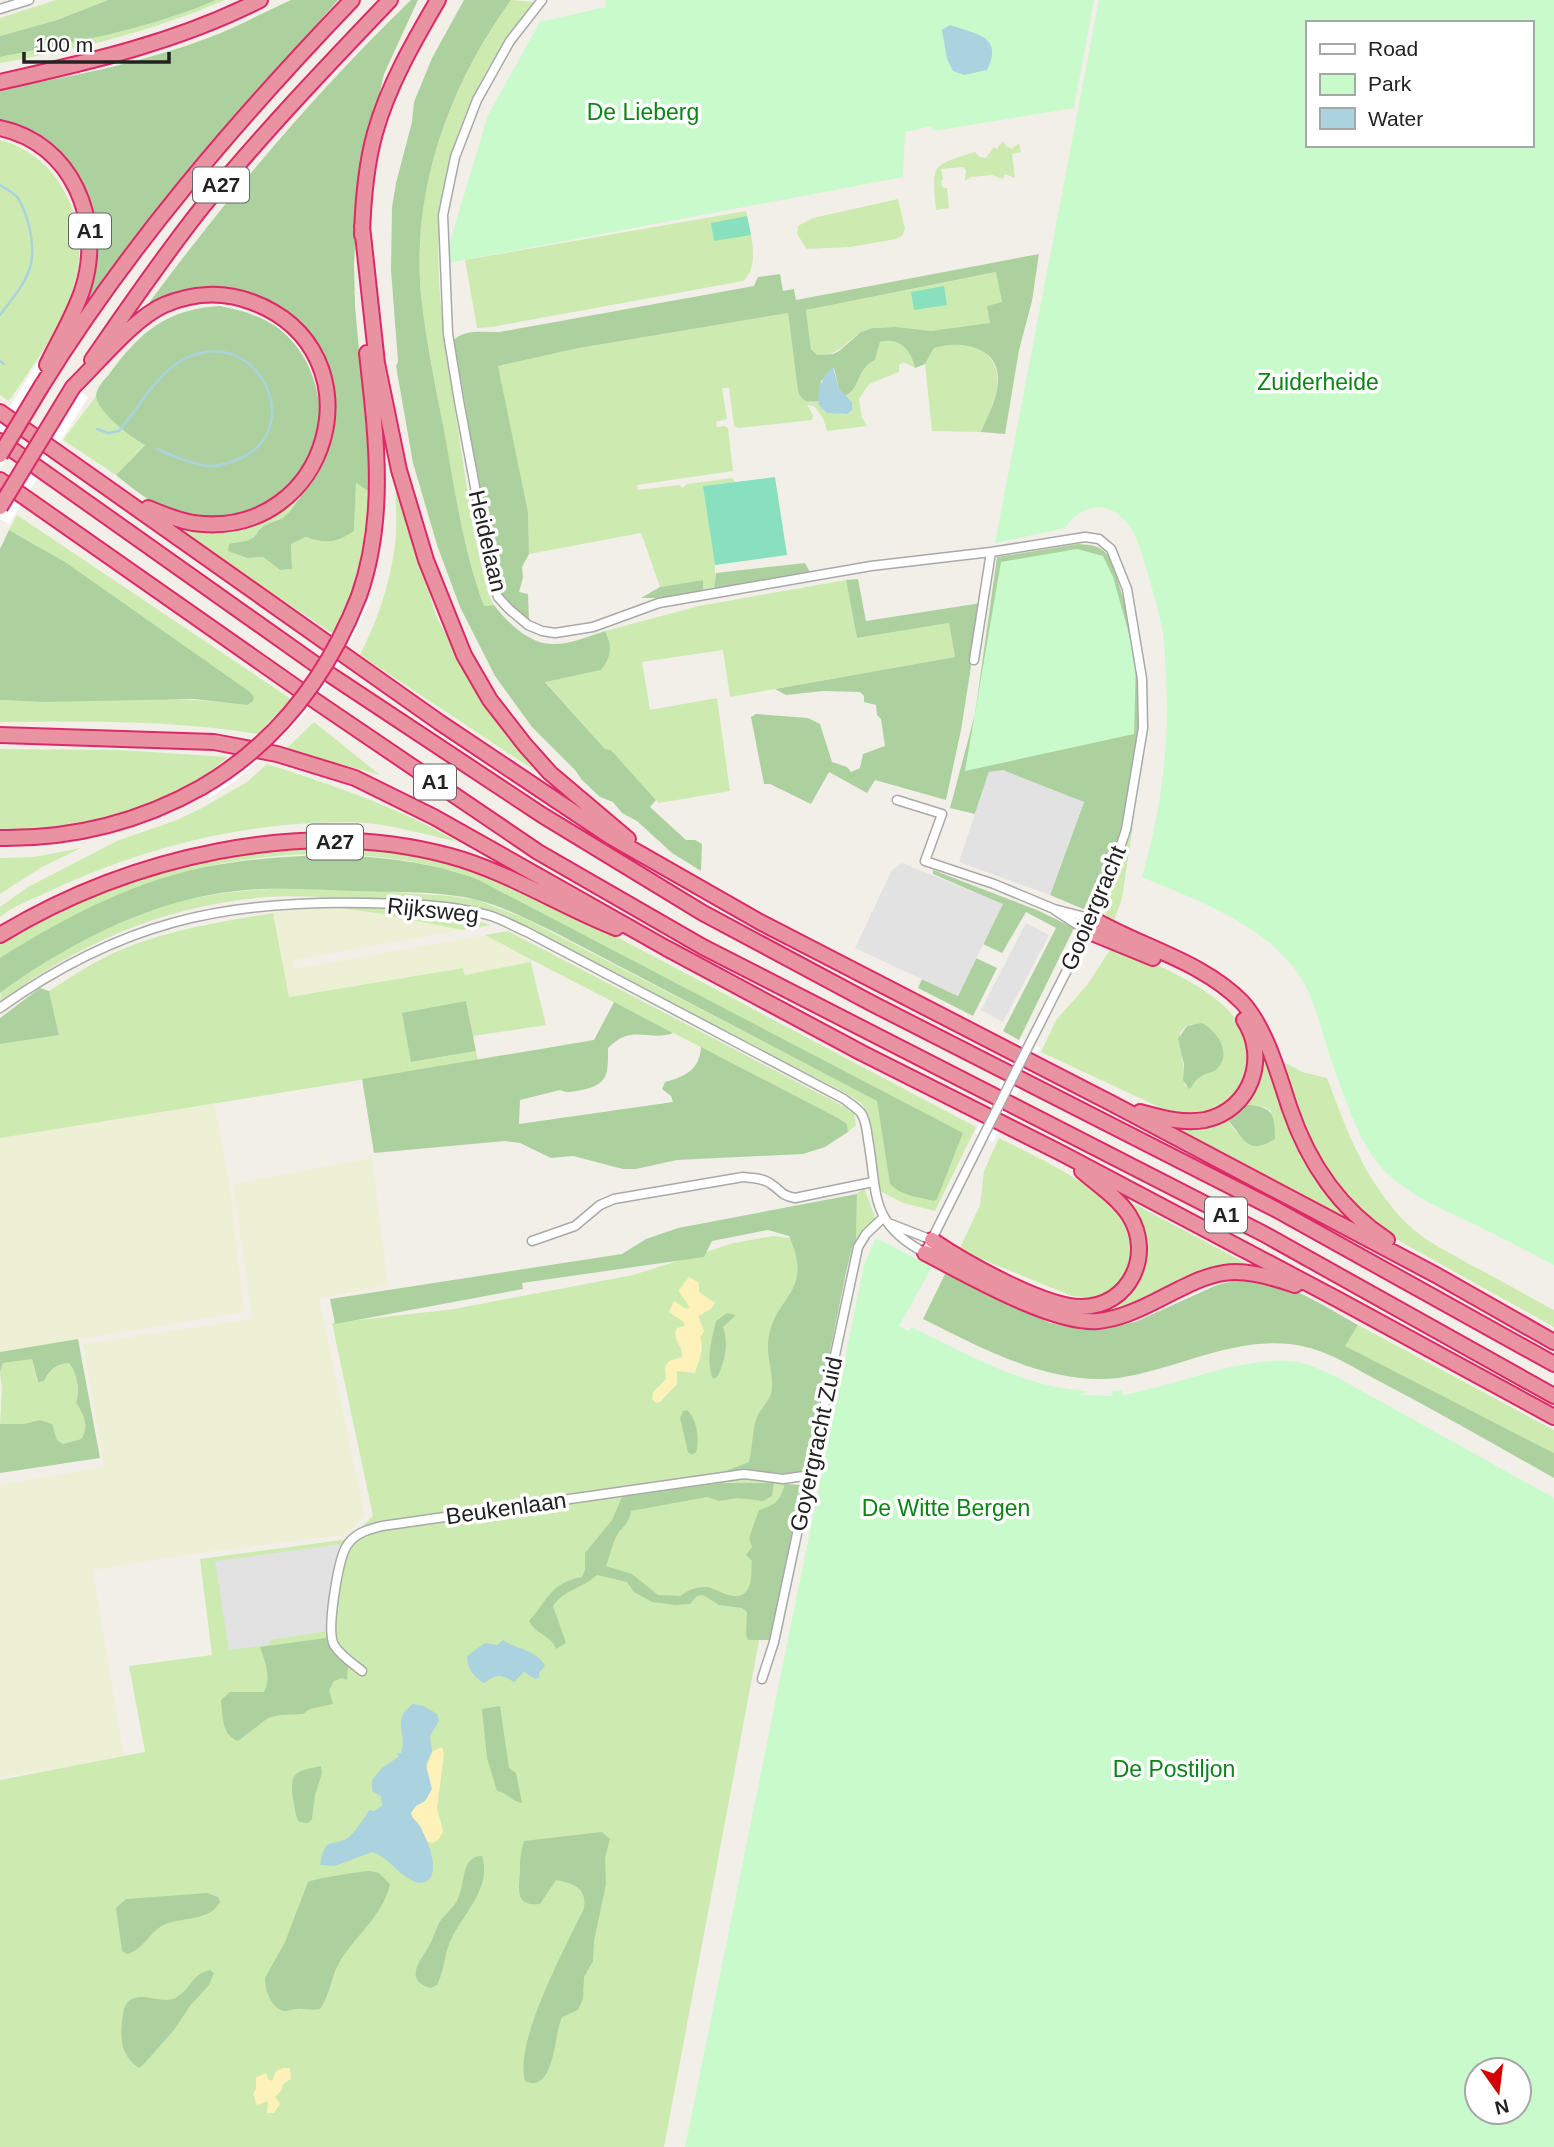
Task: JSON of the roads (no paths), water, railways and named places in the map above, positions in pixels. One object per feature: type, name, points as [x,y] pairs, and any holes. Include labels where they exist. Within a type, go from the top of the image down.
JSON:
[{"type":"highway","points":[[0,80],[94,61],[150,45],[186,33],[260,0]]},
{"type":"highway","name":"A27","points":[[0,455],[41,387],[48,369],[142,242],[187,184],[352,0]]},
{"type":"highway","name":"A27","points":[[0,507],[73,387],[164,257],[290,105],[390,0]]},
{"type":"highway","name":"A1","points":[[0,838],[62,835],[104,827],[157,810],[202,787],[245,758],[296,708],[338,646],[369,564],[376,512],[378,464],[362,284],[362,226],[375,133],[410,52],[438,0]]},
{"type":"highway","name":"A1","points":[[0,128],[27,137],[53,155],[78,189],[90,231],[90,253],[84,287],[48,369]]},
{"type":"highway","name":"A1","points":[[362,226],[377,363],[399,470],[426,560],[464,655],[490,700],[551,773],[658,864]]},
{"type":"highway","name":"A27","points":[[73,387],[145,317],[186,297],[224,294],[243,298],[277,313],[295,327],[317,358],[328,400],[323,444],[304,481],[272,508],[255,517],[238,521],[193,523],[169,517],[124,498]]},
{"type":"highway","name":"A1","points":[[0,412],[439,722],[611,837],[760,922],[1111,1103],[1436,1275],[1554,1342]]},
{"type":"highway","name":"A1","points":[[0,441],[332,676],[542,815],[703,913],[873,1004],[1277,1210],[1554,1364]]},
{"type":"highway","name":"A1","points":[[0,480],[538,852],[703,947],[1264,1234],[1554,1396]]},
{"type":"highway","points":[[0,735],[83,738]]},
{"type":"highway","name":"A1","points":[[0,740],[83,738],[214,742],[277,754],[355,778],[434,817],[666,948],[862,1053],[1063,1154],[1554,1417]]},
{"type":"highway","name":"A27","points":[[0,935],[97,886],[185,858],[240,848],[350,841],[395,844],[452,856],[489,870],[592,919],[666,948]]},
{"type":"highway","name":"A1","points":[[1090,925],[1170,965],[1230,1003],[1248,1025],[1256,1052],[1252,1080],[1238,1103],[1229,1110],[1206,1119],[1179,1122],[1111,1103]]},
{"type":"highway","name":"A1","points":[[1090,925],[1172,957],[1210,978],[1242,1002],[1261,1032],[1300,1135],[1323,1178],[1362,1221],[1436,1275]]},
{"type":"highway","name":"A1","points":[[928,1247],[953,1254],[1038,1297],[1060,1304],[1082,1307],[1100,1305],[1115,1298],[1128,1285],[1137,1269],[1140,1253],[1136,1232],[1120,1203],[1063,1154]]},
{"type":"highway","name":"A1","points":[[928,1247],[1017,1298],[1067,1318],[1096,1321],[1118,1318],[1137,1311],[1198,1278],[1219,1272],[1236,1271],[1272,1277],[1337,1299]]},
{"type":"street","points":[[0,9],[29,0]]},
{"type":"street","name":"Heidelaan","points":[[542,0],[510,41],[481,91],[455,157],[443,215],[448,334],[475,490],[498,597],[528,625],[555,633],[593,627],[659,603],[871,566],[991,552]]},
{"type":"street","name":"Gooiergracht","points":[[928,1247],[1090,925],[1126,830],[1143,728],[1142,678],[1127,589],[1111,550],[1099,539],[1085,537],[991,552]]},
{"type":"street","points":[[974,660],[991,552]]},
{"type":"street","points":[[897,800],[942,814],[925,861],[994,884],[1090,925]]},
{"type":"street","name":"Rijksweg","points":[[0,1008],[67,965],[104,946],[147,929],[189,917],[239,908],[309,902],[457,908],[490,916],[527,932],[844,1099],[861,1114],[865,1124],[872,1179]]},
{"type":"street","points":[[532,1241],[575,1226],[600,1205],[614,1199],[743,1177],[771,1183],[783,1196],[795,1198],[872,1179],[886,1220],[899,1237],[928,1247]]},
{"type":"street","points":[[886,1220],[928,1247]]},
{"type":"street","name":"Goyergracht Zuid","points":[[762,1679],[774,1642],[858,1247],[866,1234],[886,1220]]},
{"type":"street","name":"Beukenlaan","points":[[362,1671],[333,1643],[331,1627],[339,1573],[346,1548],[359,1532],[382,1526],[744,1474],[783,1479],[811,1475]]},
{"type":"water","points":[[950,25],[978,34],[990,43],[991,59],[987,70],[964,75],[953,71],[947,59],[942,30]]},
{"type":"water","points":[[833,367],[839,389],[852,402],[852,410],[848,414],[827,413],[819,405],[821,384]]},
{"type":"water","points":[[503,1640],[541,1660],[545,1666],[539,1673],[540,1677],[535,1679],[524,1672],[514,1682],[499,1676],[484,1683],[474,1675],[468,1665],[467,1656],[485,1643],[497,1645]]},
{"type":"water","points":[[413,1704],[424,1706],[437,1714],[439,1721],[430,1736],[432,1751],[426,1765],[432,1789],[425,1801],[411,1813],[429,1846],[433,1862],[431,1876],[425,1882],[415,1882],[372,1852],[335,1866],[320,1865],[327,1846],[349,1837],[369,1810],[374,1811],[382,1806],[381,1796],[372,1791],[372,1780],[382,1768],[398,1757],[399,1755],[395,1754],[401,1753],[402,1716]]},
{"type":"waterway","points":[[0,185],[16,196],[22,206],[28,223],[32,251],[30,268],[24,281],[0,315]]},
{"type":"waterway","points":[[97,429],[108,433],[119,431],[173,366],[209,352],[232,354],[251,366],[265,383],[271,404],[270,425],[260,444],[239,459],[208,466],[188,462],[157,449]]},
{"type":"waterway","points":[[0,361],[4,364]]},
{"type":"park label","name":"De Lieberg","points":[[643,112]]},
{"type":"park label","name":"Zuiderheide","points":[[1318,382]]},
{"type":"park label","name":"De Witte Bergen","points":[[946,1508]]},
{"type":"park label","name":"De Postiljon","points":[[1174,1769]]}]
